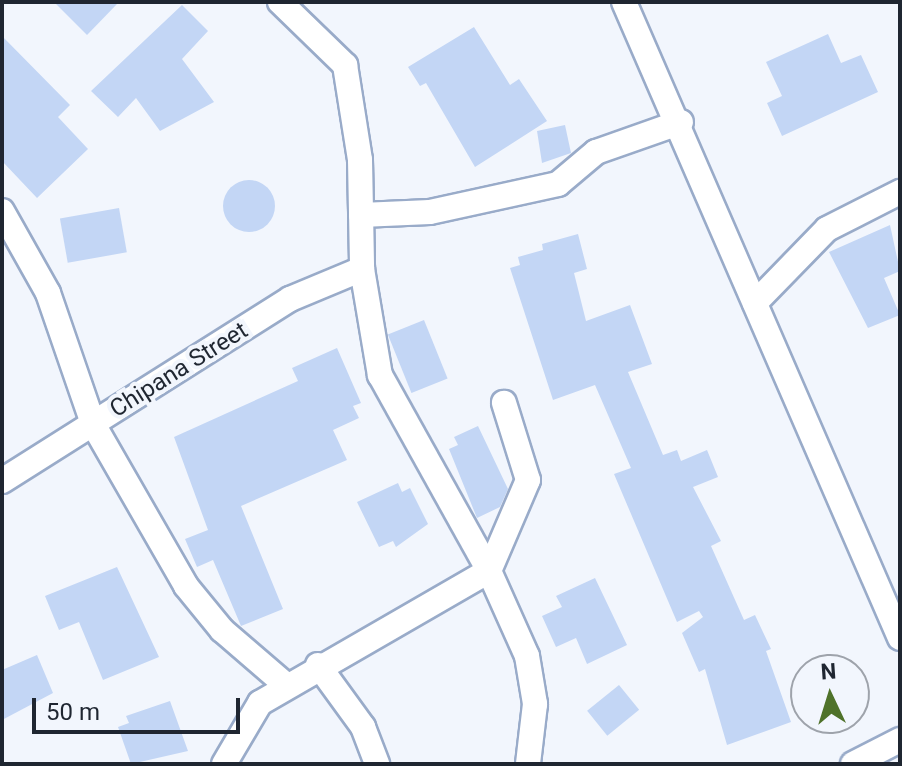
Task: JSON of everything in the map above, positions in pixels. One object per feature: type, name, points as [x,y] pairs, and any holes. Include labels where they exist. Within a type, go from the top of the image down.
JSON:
[{"type":"street","points":[[280,2],[345,65],[361,215],[362,269],[389,400],[489,571],[532,677],[528,764]]},
{"type":"street","points":[[624,2],[681,122],[755,303],[900,638]]},
{"type":"street","points":[[361,215],[430,212],[558,184],[596,152],[681,122]]},
{"type":"street","points":[[755,303],[827,229],[900,192]]},
{"type":"street","points":[[2,211],[48,293],[93,424],[186,586],[222,630],[287,686]]},
{"type":"street","name":"Chipana Street","points":[[2,481],[290,299],[362,269]]},
{"type":"street","points":[[224,764],[260,703],[318,665],[489,571],[528,480],[504,403]]},
{"type":"street","points":[[318,665],[363,727],[377,764]]},
{"type":"street","points":[[853,764],[900,740]]},
{"type":"building","points":[[54,2],[119,2],[87,35]]},
{"type":"building","points":[[182,5],[208,31],[182,59],[214,102],[160,131],[136,98],[118,117],[91,91]]},
{"type":"building","points":[[474,27],[510,85],[519,79],[547,121],[475,167],[426,83],[420,86],[408,67]]},
{"type":"building","points":[[828,34],[841,63],[861,55],[878,92],[782,136],[767,103],[782,96],[766,62]]},
{"type":"building","points":[[2,36],[70,105],[58,117],[88,149],[37,198],[2,161]]},
{"type":"building","points":[[565,125],[571,153],[542,163],[537,131]]},
{"type":"building","points":[[249,180],[268,187],[275,206],[268,225],[249,232],[230,225],[223,206],[230,187]]},
{"type":"building","points":[[119,208],[127,252],[68,263],[60,218]]},
{"type":"building","points":[[890,225],[900,271],[884,278],[900,315],[868,328],[829,252]]},
{"type":"building","points":[[578,234],[587,269],[574,273],[586,321],[630,305],[652,364],[628,372],[663,455],[677,450],[681,461],[707,450],[718,477],[693,487],[721,541],[711,546],[744,620],[755,615],[771,649],[766,651],[790,722],[727,745],[705,669],[699,672],[682,633],[703,617],[699,611],[677,622],[614,474],[631,468],[595,385],[553,400],[510,268],[520,265],[518,257],[543,250],[542,244]]},
{"type":"building","points":[[424,320],[448,378],[411,393],[388,335]]},
{"type":"building","points":[[337,348],[361,403],[353,406],[359,418],[333,430],[347,460],[241,506],[283,609],[241,626],[213,560],[197,567],[185,539],[208,530],[174,437],[298,381],[292,368]]},
{"type":"building","points":[[478,426],[508,489],[500,507],[477,518],[449,449],[458,445],[454,437]]},
{"type":"building","points":[[398,483],[402,492],[410,488],[428,524],[396,547],[393,541],[379,547],[357,502]]},
{"type":"building","points":[[117,567],[159,657],[103,680],[79,622],[59,630],[45,596]]},
{"type":"building","points":[[595,578],[627,645],[587,664],[576,638],[556,647],[542,616],[562,607],[556,596]]},
{"type":"building","points":[[37,655],[53,693],[2,720],[2,670]]},
{"type":"building","points":[[619,685],[639,710],[607,736],[587,711]]},
{"type":"building","points":[[170,701],[188,751],[131,764],[118,727],[129,723],[126,716]]}]
